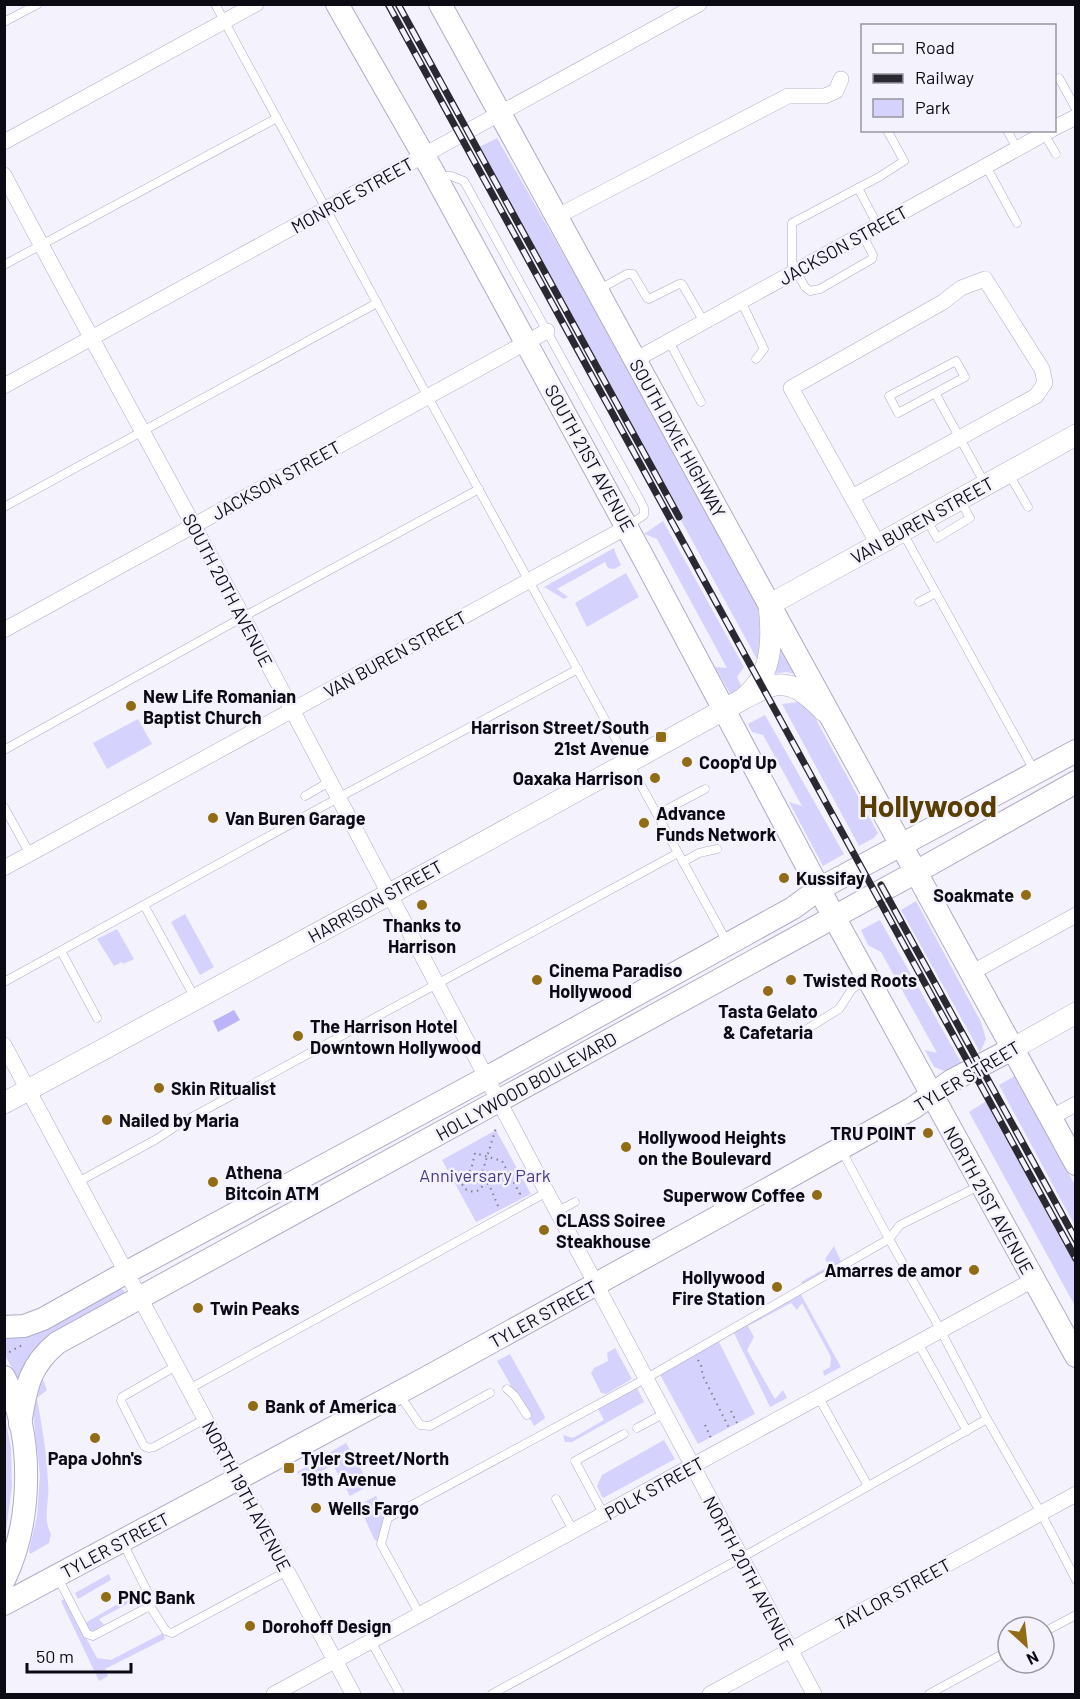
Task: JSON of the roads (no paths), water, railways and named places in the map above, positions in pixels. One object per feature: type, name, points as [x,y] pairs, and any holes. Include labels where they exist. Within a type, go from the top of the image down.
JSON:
[{"type":"main road","name":"SOUTH 21ST AVENUE","points":[[337,4],[436,177],[627,527],[834,917]]},
{"type":"main road","name":"SOUTH DIXIE HIGHWAY","points":[[440,4],[1076,1164]]},
{"type":"main road","name":"VAN BUREN STREET","points":[[769,605],[1076,435]]},
{"type":"main road","name":"HARRISON STREET","points":[[745,698],[759,681],[769,653],[772,632],[769,605]]},
{"type":"main road","name":"HARRISON STREET","points":[[4,1103],[745,698],[772,686],[786,686],[802,690],[831,717]]},
{"type":"main road","name":"HOLLYWOOD BOULEVARD","points":[[20,1424],[29,1382],[35,1366],[57,1342],[834,917],[908,857],[1030,776],[1076,751]]},
{"type":"main road","points":[[1030,776],[1049,797]]},
{"type":"main road","name":"HOLLYWOOD BOULEVARD","points":[[4,1327],[24,1326],[43,1318],[486,1078],[793,908],[819,889],[908,857],[1049,797],[1076,782]]},
{"type":"main road","name":"NORTH 21ST AVENUE","points":[[834,917],[1076,1356]]},
{"type":"main road","name":"TYLER STREET","points":[[4,1604],[398,1393],[723,1214],[914,1108],[951,1081],[1076,1013]]},
{"type":"main road","points":[[4,1377],[20,1424],[26,1461],[25,1500],[19,1537],[4,1580]]},
{"type":"street","points":[[4,142],[256,4]]},
{"type":"street","name":"MONROE STREET","points":[[4,386],[699,4]]},
{"type":"street","points":[[556,217],[788,96],[825,96],[836,91],[841,79]]},
{"type":"street","name":"JACKSON STREET","points":[[1056,127],[1076,117]]},
{"type":"street","name":"JACKSON STREET","points":[[635,360],[1046,132]]},
{"type":"street","name":"SOUTH 20TH AVENUE","points":[[4,175],[243,617],[498,1101]]},
{"type":"street","points":[[852,497],[1036,396],[1045,383],[1042,369],[985,279],[960,288],[943,302],[791,388],[878,544]]},
{"type":"street","name":"JACKSON STREET","points":[[4,630],[547,331]]},
{"type":"street","name":"VAN BUREN STREET","points":[[4,868],[627,527]]},
{"type":"street","points":[[971,973],[1076,915]]},
{"type":"street","name":"NORTH 19TH AVENUE","points":[[4,1045],[353,1695]]},
{"type":"street","name":"NORTH 20TH AVENUE","points":[[498,1101],[814,1695]]},
{"type":"street","points":[[1050,1118],[1076,1104]]},
{"type":"street","name":"POLK STREET","points":[[274,1695],[1033,1280]]},
{"type":"street","name":"TAYLOR STREET","points":[[710,1695],[1076,1494]]},
{"type":"lane","points":[[4,22],[38,4]]},
{"type":"lane","points":[[215,4],[728,943]]},
{"type":"lane","points":[[1059,78],[1076,109]]},
{"type":"lane","points":[[4,265],[277,118]]},
{"type":"lane","points":[[862,234],[872,252],[872,259],[820,289],[810,291],[794,272],[792,223],[879,177],[904,161],[888,132]]},
{"type":"lane","points":[[1008,132],[1017,149]]},
{"type":"lane","points":[[1048,132],[1056,154]]},
{"type":"lane","points":[[986,166],[1017,223]]},
{"type":"lane","points":[[436,177],[451,176],[464,181],[644,508],[644,515],[627,527]]},
{"type":"lane","points":[[858,188],[878,226]]},
{"type":"lane","points":[[597,291],[627,274],[634,276],[646,298],[649,299],[682,284],[704,322]]},
{"type":"lane","points":[[741,301],[765,350],[756,358]]},
{"type":"lane","points":[[4,507],[377,303]]},
{"type":"lane","points":[[669,341],[701,402]]},
{"type":"lane","points":[[956,361],[965,377],[935,393],[898,413],[889,396],[956,361]]},
{"type":"lane","points":[[935,393],[985,485]]},
{"type":"lane","points":[[1009,473],[1028,507]]},
{"type":"lane","points":[[4,750],[479,489]]},
{"type":"lane","points":[[902,531],[1030,776]]},
{"type":"lane","points":[[919,602],[936,593]]},
{"type":"lane","points":[[4,982],[578,669]]},
{"type":"lane","points":[[305,796],[329,782]]},
{"type":"lane","points":[[658,814],[705,789]]},
{"type":"lane","points":[[4,807],[30,854]]},
{"type":"lane","points":[[683,862],[699,853],[717,849]]},
{"type":"lane","points":[[78,1182],[155,1140],[181,1123],[678,853]]},
{"type":"lane","points":[[144,905],[195,999]]},
{"type":"lane","points":[[61,951],[98,1018]]},
{"type":"lane","points":[[799,1034],[839,1009],[852,989],[868,979]]},
{"type":"lane","points":[[840,1148],[1076,1580]]},
{"type":"lane","points":[[420,1615],[381,1544],[388,1518],[645,1379],[889,1239],[900,1225],[981,1185]]},
{"type":"lane","points":[[189,1389],[547,1191]]},
{"type":"lane","points":[[712,1194],[723,1214]]},
{"type":"lane","points":[[558,1211],[575,1202]]},
{"type":"lane","points":[[918,1343],[967,1431]]},
{"type":"lane","points":[[176,1366],[122,1397],[121,1401],[144,1446],[153,1447],[206,1419]]},
{"type":"lane","points":[[507,1389],[514,1395],[527,1415]]},
{"type":"lane","points":[[398,1393],[420,1425],[430,1426],[490,1394]]},
{"type":"lane","points":[[819,1398],[868,1486]]},
{"type":"lane","points":[[637,1428],[663,1414]]},
{"type":"lane","points":[[492,1695],[987,1419]]},
{"type":"lane","points":[[604,1515],[576,1461],[624,1434]]},
{"type":"lane","points":[[556,1499],[574,1532]]},
{"type":"lane","points":[[122,1541],[151,1599],[150,1606],[166,1631],[172,1633],[287,1570]]},
{"type":"lane","points":[[57,1576],[87,1635],[93,1636],[150,1606]]},
{"type":"lane","points":[[1056,1626],[1076,1615]]},
{"type":"lane","points":[[371,1641],[400,1695]]},
{"type":"lane","points":[[929,1695],[996,1659]]},
{"type":"railway","points":[[388,4],[1076,1259]]},
{"type":"railway","points":[[398,4],[679,517]]},
{"type":"railway","points":[[881,885],[1076,1240]]},
{"type":"place","name":"New Life Romanian Baptist Church","points":[[131,706]]},
{"type":"place","name":"Harrison Street/South 21st Avenue","points":[[661,737]]},
{"type":"place","name":"Coop'd Up","points":[[687,762]]},
{"type":"place","name":"Oaxaka Harrison","points":[[655,778]]},
{"type":"place","name":"Van Buren Garage","points":[[213,818]]},
{"type":"place","name":"Advance Funds Network","points":[[644,823]]},
{"type":"place","name":"Kussifay","points":[[784,878]]},
{"type":"place","name":"Soakmate","points":[[1026,895]]},
{"type":"place","name":"Thanks to Harrison","points":[[422,905]]},
{"type":"place","name":"Cinema Paradiso Hollywood","points":[[537,980]]},
{"type":"place","name":"Twisted Roots","points":[[791,980]]},
{"type":"place","name":"Tasta Gelato & Cafetaria","points":[[768,991]]},
{"type":"place","name":"The Harrison Hotel Downtown Hollywood","points":[[298,1036]]},
{"type":"place","name":"Skin Ritualist","points":[[159,1088]]},
{"type":"place","name":"Nailed by Maria","points":[[107,1120]]},
{"type":"place","name":"TRU POINT","points":[[928,1133]]},
{"type":"place","name":"Hollywood Heights on the Boulevard","points":[[626,1147]]},
{"type":"place","name":"Athena Bitcoin ATM","points":[[213,1182]]},
{"type":"place","name":"Superwow Coffee","points":[[817,1195]]},
{"type":"place","name":"CLASS Soiree Steakhouse","points":[[544,1230]]},
{"type":"place","name":"Amarres de amor","points":[[974,1270]]},
{"type":"place","name":"Hollywood Fire Station","points":[[777,1287]]},
{"type":"place","name":"Twin Peaks","points":[[198,1308]]},
{"type":"place","name":"Bank of America","points":[[253,1406]]},
{"type":"place","name":"Papa John's","points":[[95,1438]]},
{"type":"place","name":"Tyler Street/North 19th Avenue","points":[[289,1468]]},
{"type":"place","name":"Wells Fargo","points":[[316,1508]]},
{"type":"place","name":"PNC Bank","points":[[106,1597]]},
{"type":"place","name":"Dorohoff Design","points":[[250,1626]]},
{"type":"district","name":"Hollywood","points":[[928,805]]},
{"type":"park label","name":"Anniversary Park","points":[[485,1175]]}]
